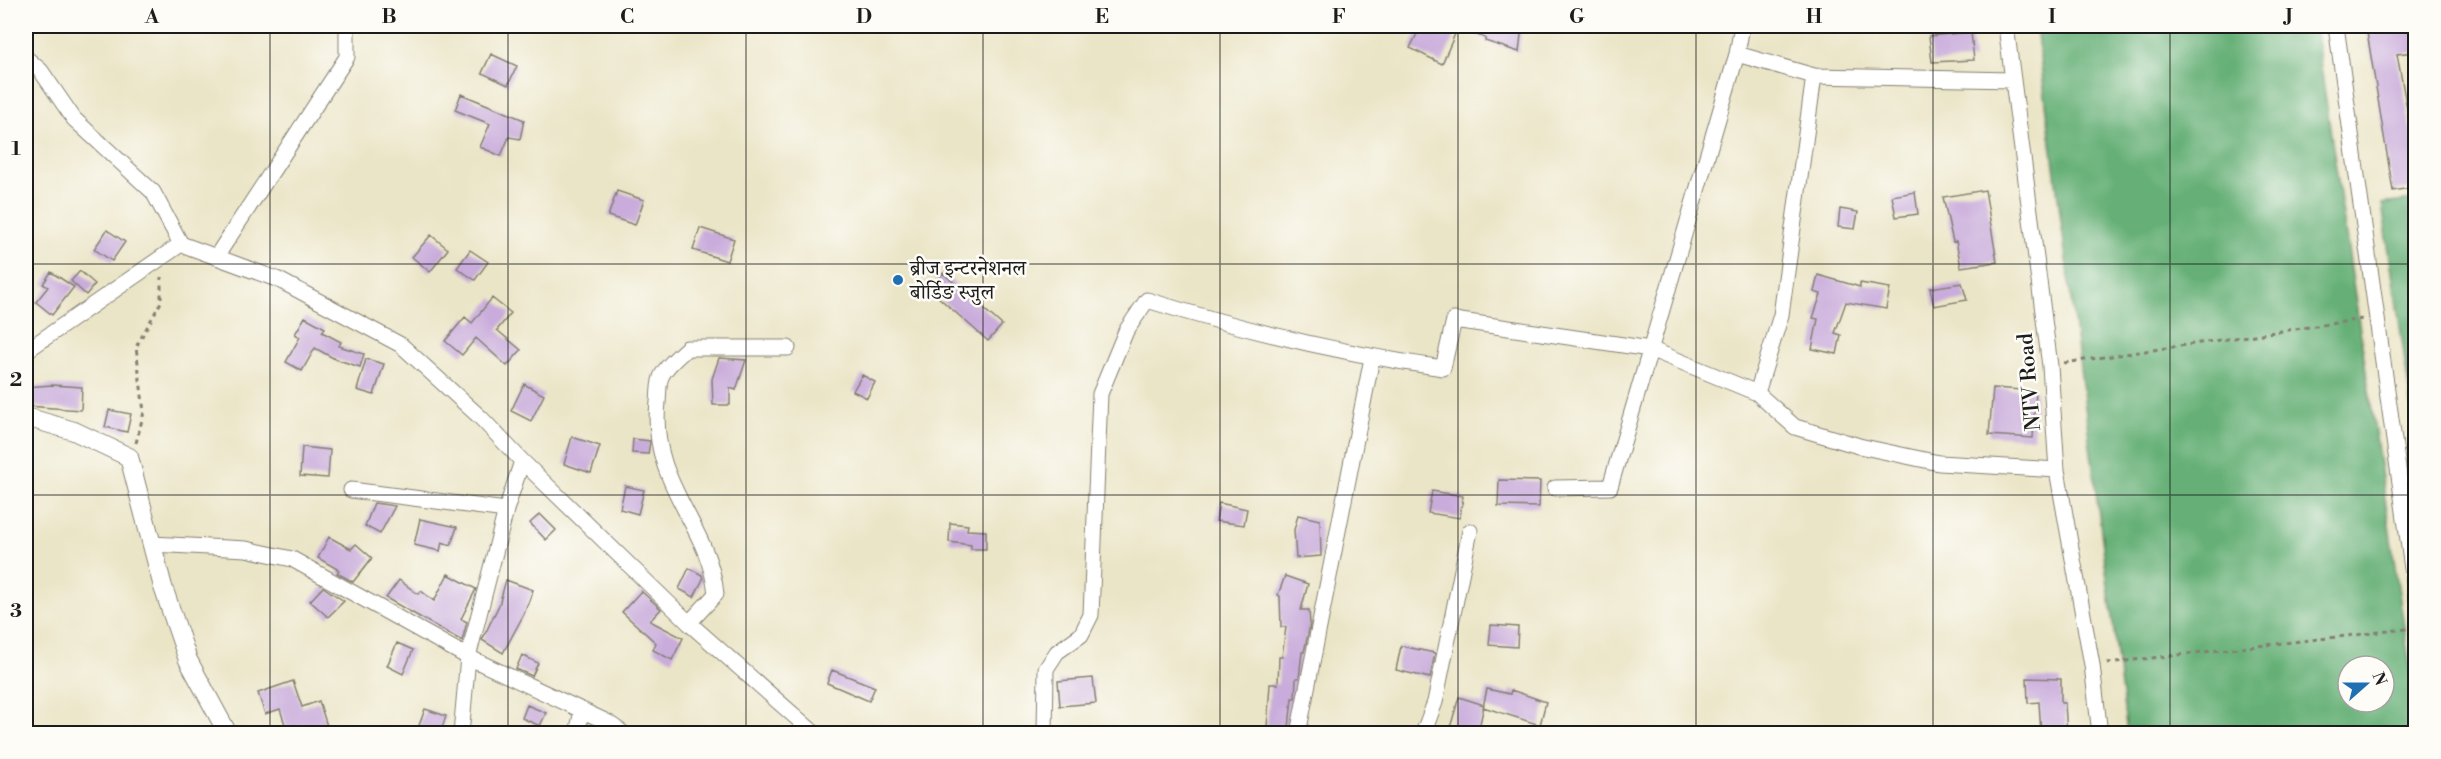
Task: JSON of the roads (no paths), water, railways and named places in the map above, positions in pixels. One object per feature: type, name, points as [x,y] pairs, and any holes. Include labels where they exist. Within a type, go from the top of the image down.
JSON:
[{"type":"street","points":[[216,257],[347,57],[347,26]]},
{"type":"street","points":[[1556,488],[1610,487],[1737,54],[1742,26]]},
{"type":"street","name":"NTV Road","points":[[2006,26],[2050,366],[2057,470],[2092,665],[2100,734]]},
{"type":"street","points":[[2336,26],[2415,597]]},
{"type":"street","points":[[1737,54],[1814,75],[2013,80]]},
{"type":"street","points":[[26,58],[41,71],[74,119],[153,192],[182,244],[279,280],[401,345],[481,418],[522,461],[689,623],[815,734]]},
{"type":"street","points":[[1757,393],[1781,315],[1814,75]]},
{"type":"street","points":[[26,351],[182,244]]},
{"type":"street","points":[[1045,734],[1046,669],[1057,652],[1081,635],[1091,615],[1100,394],[1126,331],[1147,300],[1233,327],[1372,358],[1443,368],[1454,320],[1650,349],[1757,393],[1795,427],[1859,447],[1939,463],[2057,470]]},
{"type":"street","points":[[689,623],[716,594],[713,568],[674,492],[660,454],[656,420],[661,375],[687,348],[788,348]]},
{"type":"street","points":[[1298,734],[1372,358]]},
{"type":"street","points":[[26,417],[74,431],[129,457],[152,544],[188,660],[228,734]]},
{"type":"street","points":[[461,734],[468,657],[506,510],[522,461]]},
{"type":"street","points":[[351,490],[506,510]]},
{"type":"street","points":[[1426,730],[1435,702],[1470,531]]},
{"type":"street","points":[[152,544],[246,549],[292,559],[468,657],[607,722],[624,734]]},
{"type":"street","points":[[577,734],[582,710]]},
{"type":"place","name":"ब्रीज इन्टरनेशनल बोर्डिङ स्जुल","points":[[898,280]]}]
